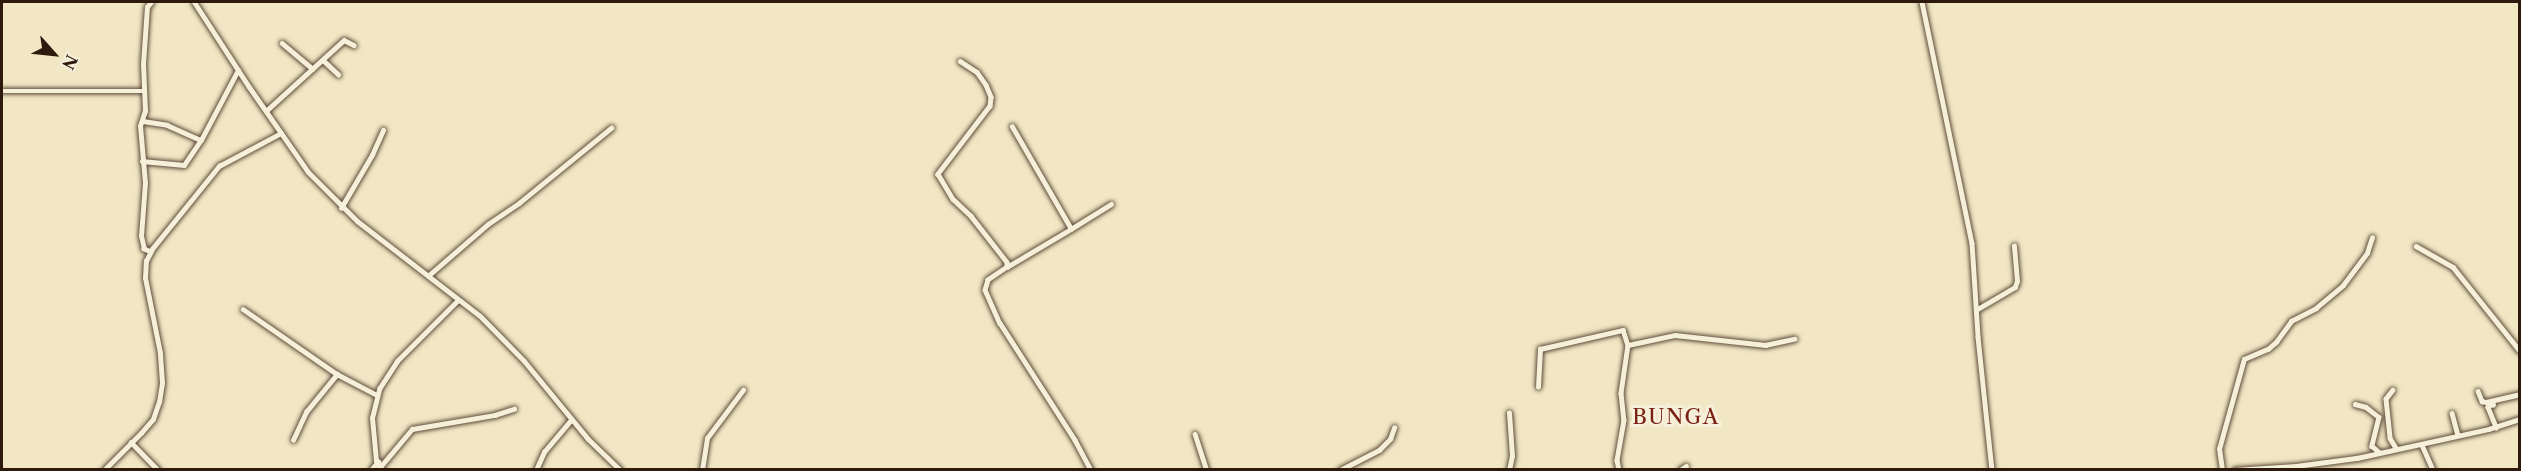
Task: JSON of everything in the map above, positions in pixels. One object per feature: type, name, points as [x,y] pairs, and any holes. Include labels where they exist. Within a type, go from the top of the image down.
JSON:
[{"type":"street","points":[[151,2],[147,7],[143,64],[143,121],[140,126],[145,183],[141,236],[144,249],[151,252]]},
{"type":"street","points":[[194,2],[308,172],[341,208],[480,316],[519,357],[571,420],[620,470]]},
{"type":"street","points":[[1922,2],[1972,243],[1976,310],[1992,470]]},
{"type":"street","points":[[266,111],[344,40],[354,45]]},
{"type":"street","points":[[282,43],[314,69]]},
{"type":"street","points":[[323,60],[338,74]]},
{"type":"street","points":[[960,61],[977,72],[992,97],[990,106],[938,174],[953,199],[970,216],[1007,262],[1007,267]]},
{"type":"street","points":[[142,160],[155,164],[184,165],[192,158],[238,70]]},
{"type":"street","points":[[2,91],[144,91]]},
{"type":"street","points":[[143,121],[167,125],[201,140]]},
{"type":"street","points":[[1012,127],[1071,229]]},
{"type":"street","points":[[428,276],[488,224],[519,203],[611,128]]},
{"type":"street","points":[[341,208],[372,155],[383,130]]},
{"type":"street","points":[[104,470],[153,418],[159,402],[162,383],[160,353],[145,278],[146,261],[219,166],[281,133]]},
{"type":"street","points":[[1091,470],[1075,440],[1000,323],[986,290],[988,280],[1111,204]]},
{"type":"street","points":[[2222,470],[2219,449],[2229,417],[2234,387],[2244,359],[2268,349],[2291,321],[2316,308],[2343,285],[2367,252],[2372,238]]},
{"type":"street","points":[[1976,310],[2015,286],[2017,281],[2014,246]]},
{"type":"street","points":[[2416,246],[2453,267],[2520,351]]},
{"type":"street","points":[[380,466],[372,418],[377,395],[397,361],[458,300]]},
{"type":"street","points":[[243,309],[337,374],[377,395]]},
{"type":"street","points":[[1538,387],[1540,349],[1620,329],[1626,334],[1629,345],[1621,393],[1624,420],[1617,460],[1619,470]]},
{"type":"street","points":[[1629,345],[1675,335],[1765,345],[1794,339]]},
{"type":"street","points":[[292,440],[306,412],[337,374]]},
{"type":"street","points":[[702,470],[707,438],[743,390]]},
{"type":"street","points":[[2393,390],[2386,399],[2390,438],[2397,448]]},
{"type":"street","points":[[2478,391],[2482,400],[2491,401],[2520,394]]},
{"type":"street","points":[[2491,401],[2493,404],[2488,407],[2496,427]]},
{"type":"street","points":[[2355,404],[2366,407],[2379,417],[2372,446],[2379,452]]},
{"type":"street","points":[[371,470],[380,466],[412,429],[495,415],[514,409]]},
{"type":"street","points":[[1509,413],[1512,456],[1509,470]]},
{"type":"street","points":[[2452,413],[2458,435]]},
{"type":"street","points":[[2234,470],[2330,463],[2397,448],[2422,445],[2520,419]]},
{"type":"street","points":[[536,470],[544,452],[571,420]]},
{"type":"street","points":[[1340,470],[1379,450],[1390,439],[1394,428]]},
{"type":"street","points":[[1195,434],[1207,470]]},
{"type":"street","points":[[131,442],[158,470]]},
{"type":"street","points":[[2422,445],[2433,470]]},
{"type":"street","points":[[1680,470],[1686,466]]},
{"type":"district","name":"BUNGA","points":[[1676,417]]}]
